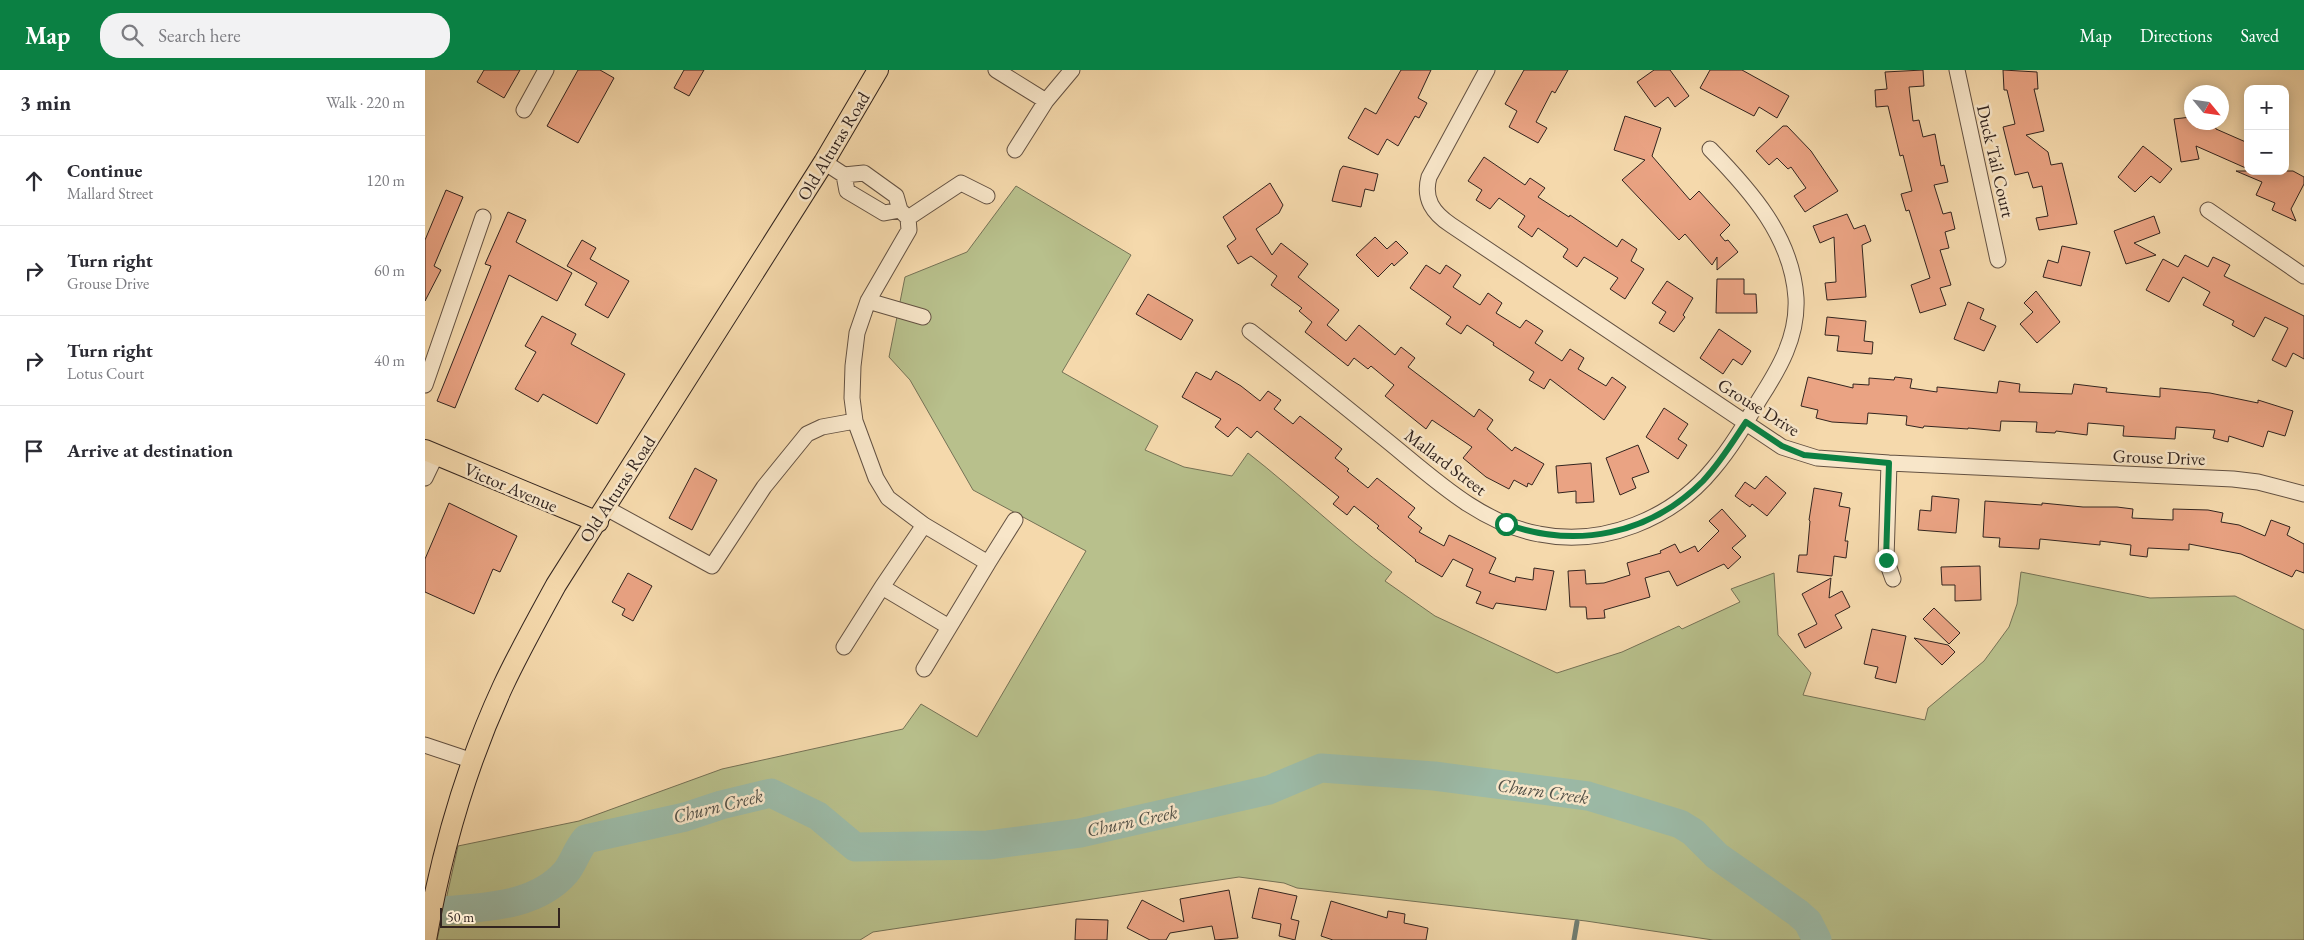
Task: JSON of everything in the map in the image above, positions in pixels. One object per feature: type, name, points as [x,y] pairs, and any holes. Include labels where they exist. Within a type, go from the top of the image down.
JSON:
[{"type":"main road","name":"Old Alturas Road","points":[[427,940],[447,844],[473,761],[503,687],[527,638],[556,585],[824,162],[878,70]]},
{"type":"main road","name":"Victor Avenue","points":[[430,452],[602,515]]},
{"type":"street","points":[[524,110],[546,70]]},
{"type":"street","points":[[996,70],[1029,88],[1046,101]]},
{"type":"street","points":[[1015,150],[1046,101],[1072,70]]},
{"type":"street","name":"Grouse Drive","points":[[1487,70],[1429,177],[1427,192],[1433,209],[1451,225],[1782,446],[1804,455],[1889,463],[2107,474],[2206,476],[2258,482],[2304,494]]},
{"type":"street","name":"Duck Tail Court","points":[[1957,70],[1998,260]]},
{"type":"street","name":"Mallard Street","points":[[1250,331],[1475,509],[1506,524],[1538,534],[1572,537],[1597,535],[1624,529],[1658,515],[1678,502],[1702,482],[1723,457],[1746,422],[1777,371],[1792,335],[1796,300],[1794,283],[1785,248],[1776,230],[1748,190],[1710,149]]},
{"type":"street","points":[[824,162],[844,175],[864,173],[896,196],[909,230],[867,302],[857,333],[852,398],[855,421],[876,478],[888,498],[924,526],[988,562]]},
{"type":"street","points":[[844,175],[847,191],[884,213],[904,214],[961,183],[987,196]]},
{"type":"street","points":[[2208,210],[2304,276]]},
{"type":"street","points":[[425,384],[483,217]]},
{"type":"street","points":[[867,302],[923,317]]},
{"type":"street","points":[[602,515],[712,566],[764,488],[807,434],[822,427],[855,421]]},
{"type":"street","points":[[425,478],[430,452]]},
{"type":"street","points":[[1889,463],[1886,560],[1893,579]]},
{"type":"street","points":[[924,669],[1015,520]]},
{"type":"street","points":[[844,647],[924,526]]},
{"type":"street","points":[[882,587],[949,627]]},
{"type":"street","points":[[425,745],[473,761]]},
{"type":"green space","points":[[1016,186],[1131,255],[1062,372],[1158,426],[1145,450],[1184,467],[1232,476],[1248,453],[1392,572],[1385,581],[1435,616],[1557,673],[1622,652],[1679,626],[1682,629],[1740,602],[1731,589],[1774,573],[1778,635],[1811,673],[1803,695],[1925,720],[1928,708],[1984,661],[2009,627],[2017,604],[2021,572],[2150,598],[2235,596],[2304,630],[2304,940],[1713,940],[1586,921],[1297,888],[1284,883],[1239,877],[873,932],[860,940],[437,940],[458,846],[579,821],[722,769],[903,729],[921,704],[977,737],[1086,551],[973,490],[910,380],[889,357],[905,277],[967,252]]},
{"type":"building","points":[[484,70],[520,70],[504,98],[477,82]]},
{"type":"building","points":[[578,70],[600,70],[614,78],[578,143],[547,126]]},
{"type":"building","points":[[684,70],[704,70],[689,96],[674,88]]},
{"type":"building","points":[[1401,70],[1431,70],[1418,98],[1427,103],[1419,118],[1415,116],[1398,146],[1387,139],[1378,155],[1348,138],[1365,108],[1376,114]]},
{"type":"building","points":[[1524,70],[1568,70],[1555,93],[1552,91],[1536,122],[1547,128],[1538,143],[1509,127],[1517,111],[1505,104]]},
{"type":"building","points":[[1654,70],[1670,70],[1689,96],[1675,107],[1668,97],[1655,107],[1637,82]]},
{"type":"building","points":[[1710,70],[1742,70],[1789,96],[1777,118],[1759,107],[1754,116],[1700,88]]},
{"type":"building","points":[[1923,70],[1924,86],[1909,87],[1913,121],[1919,120],[1923,137],[1935,134],[1941,166],[1944,165],[1948,182],[1934,185],[1943,214],[1951,212],[1955,229],[1945,232],[1949,248],[1940,250],[1951,285],[1940,288],[1946,305],[1920,313],[1911,285],[1930,278],[1909,210],[1906,211],[1901,194],[1912,191],[1903,155],[1900,156],[1888,106],[1876,107],[1875,90],[1887,89],[1885,72]]},
{"type":"building","points":[[2003,70],[2037,72],[2038,89],[2034,89],[2044,131],[2026,135],[2048,152],[2051,165],[2062,163],[2077,224],[2039,230],[2036,218],[2048,216],[2042,186],[2033,188],[2028,172],[2015,175],[2003,127],[2015,124],[2007,90],[2004,90]]},
{"type":"building","points":[[1625,116],[1661,128],[1652,156],[1690,200],[1699,191],[1730,225],[1720,235],[1725,241],[1728,240],[1738,252],[1717,270],[1717,257],[1712,265],[1685,234],[1679,240],[1622,180],[1645,160],[1614,150]]},
{"type":"building","points":[[2184,118],[2184,130],[2218,130],[2244,141],[2244,167],[2196,146],[2199,159],[2181,162],[2174,119]]},
{"type":"building","points":[[1783,126],[1787,126],[1811,151],[1838,191],[1805,212],[1794,196],[1806,188],[1791,167],[1788,169],[1777,158],[1769,165],[1756,151]]},
{"type":"building","points":[[2143,146],[2172,169],[2160,183],[2151,176],[2135,192],[2118,177]]},
{"type":"building","points":[[1484,157],[1525,185],[1530,178],[1545,188],[1538,197],[1569,217],[1570,215],[1617,247],[1622,239],[1637,249],[1631,261],[1644,269],[1625,299],[1610,289],[1618,278],[1584,257],[1577,267],[1563,257],[1568,249],[1538,228],[1532,237],[1518,227],[1525,216],[1499,198],[1490,209],[1476,200],[1482,190],[1468,181]]},
{"type":"building","points":[[1343,166],[1378,174],[1374,191],[1365,189],[1361,207],[1332,201],[1340,170]]},
{"type":"building","points":[[2289,171],[2293,171],[2304,177],[2304,184],[2291,209],[2296,221],[2272,210],[2275,203],[2256,195],[2262,182],[2245,175],[2289,175]]},
{"type":"building","points":[[1270,183],[1283,205],[1279,213],[1256,229],[1272,255],[1281,243],[1308,264],[1298,277],[1339,310],[1327,325],[1346,341],[1359,325],[1395,355],[1401,347],[1415,358],[1408,367],[1474,417],[1479,409],[1493,420],[1487,429],[1512,451],[1515,447],[1544,464],[1532,485],[1528,483],[1527,487],[1514,480],[1509,489],[1486,477],[1463,458],[1472,447],[1432,420],[1426,429],[1385,396],[1394,385],[1371,366],[1368,369],[1354,358],[1348,366],[1305,332],[1312,322],[1299,311],[1302,308],[1271,285],[1277,276],[1251,256],[1238,264],[1227,246],[1236,239],[1223,217]]},
{"type":"building","points":[[446,190],[463,197],[434,266],[441,270],[425,301],[425,240]]},
{"type":"building","points":[[508,212],[526,220],[516,242],[572,273],[557,301],[509,275],[455,408],[437,401],[491,266],[485,264]]},
{"type":"building","points":[[1847,214],[1854,229],[1865,225],[1871,241],[1862,245],[1866,297],[1827,300],[1825,283],[1836,282],[1834,237],[1820,243],[1813,226]]},
{"type":"building","points":[[2154,216],[2160,233],[2134,243],[2156,255],[2126,264],[2114,231]]},
{"type":"building","points":[[1375,237],[1387,249],[1396,241],[1408,253],[1394,266],[1392,263],[1378,277],[1356,255]]},
{"type":"building","points":[[582,240],[596,248],[590,259],[629,281],[608,318],[585,305],[597,283],[567,266]]},
{"type":"building","points":[[2062,246],[2090,252],[2081,286],[2043,277],[2048,260],[2058,263]]},
{"type":"building","points":[[2185,255],[2208,267],[2213,257],[2230,265],[2224,276],[2304,316],[2304,359],[2293,353],[2286,367],[2272,360],[2288,328],[2265,317],[2254,337],[2232,325],[2234,321],[2203,305],[2210,292],[2183,277],[2169,302],[2146,290],[2163,259],[2178,267]]},
{"type":"building","points":[[1426,265],[1440,274],[1446,265],[1461,275],[1453,287],[1480,305],[1488,293],[1502,303],[1496,313],[1520,328],[1526,320],[1543,331],[1535,343],[1562,361],[1570,349],[1584,358],[1578,369],[1606,386],[1612,377],[1626,387],[1604,420],[1550,379],[1544,389],[1529,380],[1534,372],[1467,325],[1461,334],[1446,324],[1451,317],[1410,288]]},
{"type":"building","points":[[1717,279],[1744,279],[1744,294],[1756,294],[1757,313],[1716,313]]},
{"type":"building","points":[[1667,281],[1693,298],[1683,315],[1685,317],[1674,332],[1659,323],[1666,312],[1652,303]]},
{"type":"building","points":[[2036,291],[2060,322],[2037,343],[2020,324],[2033,312],[2024,303]]},
{"type":"building","points":[[1148,294],[1193,320],[1181,340],[1136,314]]},
{"type":"building","points":[[1968,302],[1984,309],[1980,319],[1996,326],[1984,351],[1954,339]]},
{"type":"building","points":[[542,316],[576,334],[571,344],[625,374],[597,424],[543,394],[538,402],[515,389],[536,352],[525,346]]},
{"type":"building","points":[[1827,317],[1866,321],[1864,341],[1873,342],[1872,354],[1837,351],[1839,336],[1825,335]]},
{"type":"building","points":[[1719,329],[1751,351],[1742,365],[1733,359],[1723,374],[1700,358]]},
{"type":"building","points":[[1216,371],[1241,386],[1260,401],[1268,391],[1281,400],[1274,409],[1293,424],[1300,416],[1342,449],[1335,458],[1349,469],[1347,471],[1368,488],[1377,478],[1415,508],[1408,517],[1422,528],[1419,532],[1444,546],[1449,535],[1496,558],[1489,573],[1515,582],[1516,577],[1533,580],[1534,568],[1554,571],[1546,610],[1496,603],[1493,609],[1476,603],[1481,592],[1466,586],[1473,569],[1453,559],[1442,577],[1415,561],[1377,528],[1379,526],[1354,506],[1347,515],[1333,504],[1339,497],[1257,431],[1251,438],[1237,427],[1228,437],[1215,427],[1221,419],[1182,397],[1196,372],[1211,380]]},
{"type":"building","points":[[1808,377],[1853,388],[1853,384],[1869,385],[1869,378],[1894,380],[1895,377],[1912,379],[1910,388],[1937,392],[1937,387],[1997,393],[1999,381],[2020,384],[2019,392],[2072,394],[2074,384],[2107,388],[2106,392],[2160,397],[2160,388],[2210,393],[2258,403],[2258,400],[2293,411],[2285,436],[2268,431],[2263,447],[2229,436],[2228,442],[2213,438],[2215,430],[2176,427],[2175,439],[2123,436],[2124,426],[2088,423],[2087,435],[2056,431],[2055,433],[2036,432],[2037,422],[2001,421],[2000,431],[1924,426],[1923,428],[1906,425],[1907,416],[1868,413],[1867,424],[1832,422],[1816,418],[1818,410],[1801,406]]},
{"type":"building","points":[[1664,408],[1688,424],[1678,439],[1687,445],[1678,459],[1646,437]]},
{"type":"building","points":[[1638,445],[1649,472],[1632,478],[1636,488],[1620,495],[1606,458]]},
{"type":"building","points":[[1591,463],[1594,502],[1576,503],[1576,491],[1558,493],[1556,466]]},
{"type":"building","points":[[695,468],[717,480],[692,530],[669,518]]},
{"type":"building","points":[[1766,476],[1786,493],[1767,516],[1752,504],[1750,507],[1735,496],[1745,482],[1755,489]]},
{"type":"building","points":[[1814,488],[1842,493],[1839,506],[1850,508],[1845,541],[1848,541],[1846,558],[1834,556],[1832,576],[1797,572],[1799,555],[1807,555],[1809,520]]},
{"type":"building","points":[[1932,496],[1959,499],[1956,533],[1918,530],[1920,510],[1931,511]]},
{"type":"building","points":[[1985,501],[2083,507],[2117,507],[2133,509],[2132,518],[2173,520],[2173,509],[2208,510],[2223,513],[2221,522],[2239,525],[2265,536],[2271,520],[2290,527],[2287,535],[2304,544],[2304,573],[2296,570],[2292,577],[2241,554],[2189,544],[2189,550],[2148,548],[2147,557],[2130,555],[2131,545],[2100,541],[2100,545],[2040,539],[2039,549],[1999,547],[2000,538],[1983,537]]},
{"type":"building","points":[[449,503],[517,536],[500,572],[493,569],[474,614],[425,592],[425,559]]},
{"type":"building","points":[[1722,509],[1746,536],[1732,548],[1741,557],[1728,569],[1724,564],[1677,586],[1669,571],[1645,578],[1650,597],[1604,610],[1605,618],[1587,619],[1586,607],[1570,607],[1568,571],[1585,570],[1586,584],[1604,583],[1630,575],[1627,563],[1661,553],[1660,551],[1675,544],[1680,553],[1695,546],[1698,552],[1719,531],[1709,521]]},
{"type":"building","points":[[1980,566],[1981,600],[1955,601],[1955,585],[1942,585],[1941,567]]},
{"type":"building","points":[[628,573],[652,586],[633,621],[622,615],[625,609],[612,602]]},
{"type":"building","points":[[1831,578],[1829,598],[1842,591],[1850,607],[1835,615],[1842,628],[1805,648],[1798,634],[1817,624],[1802,594]]},
{"type":"building","points":[[1934,608],[1960,633],[1949,644],[1923,619]]},
{"type":"building","points":[[1872,629],[1906,636],[1896,683],[1875,678],[1878,667],[1864,664]]},
{"type":"building","points":[[1914,638],[1948,645],[1955,652],[1942,665]]},
{"type":"building","points":[[1259,888],[1297,896],[1291,919],[1299,921],[1295,940],[1279,936],[1281,924],[1252,918]]},
{"type":"building","points":[[1229,890],[1238,938],[1215,940],[1212,926],[1170,933],[1166,940],[1150,940],[1127,928],[1142,900],[1184,922],[1180,899]]},
{"type":"building","points":[[1331,901],[1387,918],[1388,911],[1405,914],[1404,923],[1428,928],[1426,940],[1333,940],[1321,936]]},
{"type":"building","points":[[1076,919],[1108,920],[1107,940],[1075,940]]},
{"type":"waterway","name":"Churn Creek","points":[[443,911],[509,903],[525,899],[540,892],[554,884],[566,872],[586,839],[685,817],[721,805],[771,793],[818,816],[855,847],[988,845],[1080,833],[1269,790],[1321,768],[1434,776],[1588,796],[1680,824],[1693,832],[1717,856],[1798,913],[1808,922],[1817,940]]},
{"type":"waterway","points":[[1574,940],[1577,922]]},
{"type":"route","points":[[1506,524],[1538,534],[1572,537],[1597,535],[1624,529],[1648,519],[1668,509],[1702,482],[1723,457],[1746,422],[1772,441],[1804,455],[1817,458],[1889,463],[1886,560]]}]
